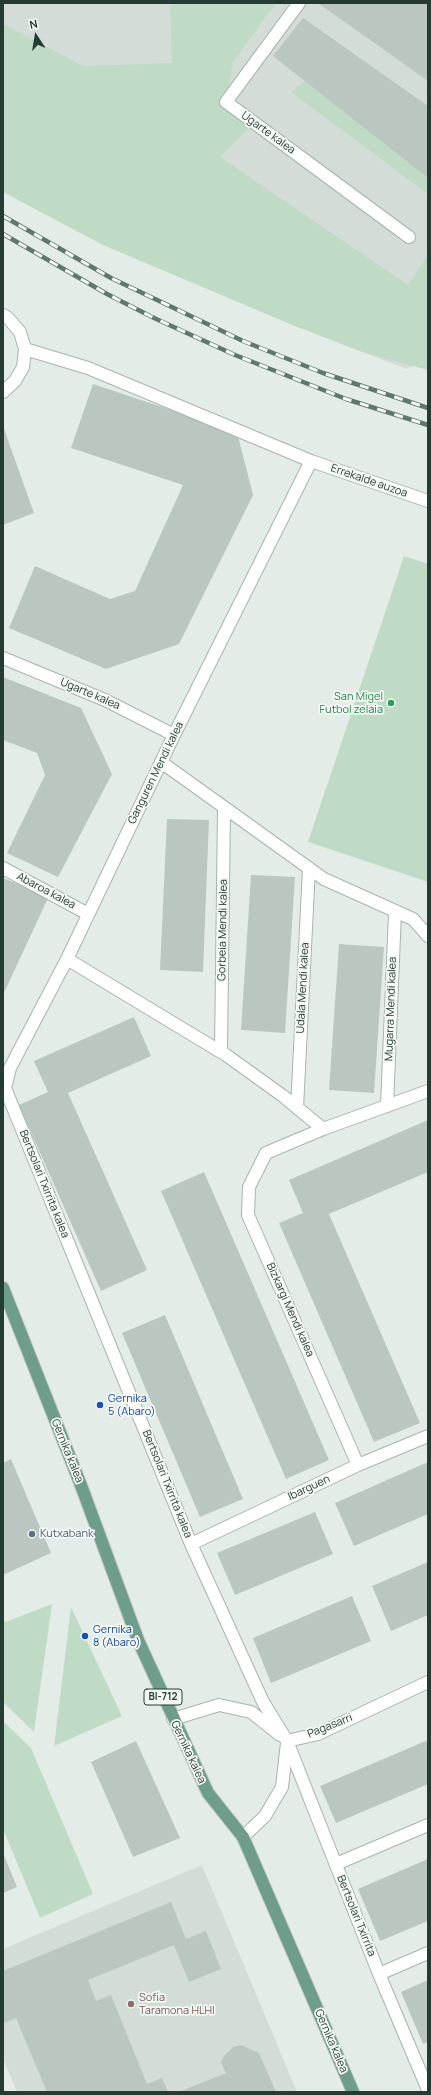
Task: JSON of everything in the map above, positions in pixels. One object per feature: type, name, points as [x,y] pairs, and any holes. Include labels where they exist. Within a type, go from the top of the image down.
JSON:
[{"type":"main road","name":"Gernika kalea","points":[[3,1288],[82,1488],[138,1640],[208,1794],[243,1837],[353,2092]]},
{"type":"street","name":"Ugarte kalea","points":[[299,3],[226,102],[409,237]]},
{"type":"street","points":[[3,315],[8,318],[20,332],[25,349],[23,366],[15,381],[3,392]]},
{"type":"street","points":[[25,349],[88,368],[311,461]]},
{"type":"street","name":"Errekalde auzoa","points":[[311,461],[428,501]]},
{"type":"street","name":"Ganguren Mendi kalea","points":[[5,1088],[10,1068],[68,959],[174,735],[311,461]]},
{"type":"street","name":"Ugarte kalea","points":[[3,658],[105,700],[174,735]]},
{"type":"street","points":[[161,762],[324,878],[413,919],[428,936]]},
{"type":"street","name":"Gorbeia Mendi kalea","points":[[222,1051],[224,808]]},
{"type":"street","name":"Abaroa kalea","points":[[3,868],[88,914]]},
{"type":"street","name":"Udala Mendi kalea","points":[[297,1108],[309,868]]},
{"type":"street","name":"Mugarra Mendi kalea","points":[[382,1107],[395,912]]},
{"type":"street","points":[[68,959],[222,1051],[323,1129],[428,1091]]},
{"type":"street","name":"Bertsolari Txirrita kalea","points":[[5,1088],[191,1544],[263,1702],[287,1741]]},
{"type":"street","name":"Bizkargi Mendi kalea","points":[[323,1129],[266,1153],[249,1186],[248,1216],[358,1465]]},
{"type":"street","name":"Ibarguen","points":[[191,1544],[358,1465],[428,1436]]},
{"type":"street","name":"Pagasarri","points":[[287,1741],[318,1734],[428,1682]]},
{"type":"street","points":[[173,1719],[219,1705],[251,1712],[287,1741],[282,1787],[265,1816],[243,1837]]},
{"type":"street","name":"Bertsolari Txirrita","points":[[287,1741],[379,1974],[427,2085]]},
{"type":"street","points":[[336,1864],[428,1825]]},
{"type":"street","points":[[379,1974],[428,1953]]},
{"type":"shaded area","points":[[3,3],[428,3],[428,358],[407,369],[295,326],[103,245],[3,178]]},
{"type":"shaded area","name":"Sofía Taramona HLHI","points":[[202,1865],[297,2092],[17,2092],[3,2058],[3,1949]]},
{"type":"green space","points":[[170,3],[276,3],[233,62],[226,102],[254,123],[220,157],[408,285],[428,254],[428,370],[365,353],[295,326],[103,245],[3,192],[3,24],[83,66],[172,63]]},
{"type":"green space","points":[[305,81],[428,178],[428,194],[291,92]]},
{"type":"green space","name":"San Migel Futbol zelaia","points":[[404,556],[428,564],[428,882],[308,842]]},
{"type":"green space","points":[[52,1604],[34,1732],[3,1702],[3,1623]]},
{"type":"green space","points":[[71,1607],[122,1716],[54,1746]]},
{"type":"green space","points":[[3,1721],[31,1748],[93,1894],[40,1918],[3,1829]]},
{"type":"building","points":[[318,3],[428,3],[428,81]]},
{"type":"building","points":[[303,18],[428,106],[428,178],[273,56]]},
{"type":"building","points":[[93,384],[237,432],[253,495],[179,644],[106,669],[9,628],[35,566],[110,599],[135,591],[183,485],[71,448]]},
{"type":"building","points":[[3,426],[34,513],[3,525]]},
{"type":"building","points":[[3,677],[81,708],[112,774],[58,877],[7,853],[45,775],[37,753],[3,740]]},
{"type":"building","points":[[167,819],[209,820],[203,972],[160,970]]},
{"type":"building","points":[[251,875],[295,877],[285,1033],[241,1030]]},
{"type":"building","points":[[3,878],[49,896],[3,995]]},
{"type":"building","points":[[339,944],[384,947],[374,1093],[329,1090]]},
{"type":"building","points":[[134,1017],[151,1056],[68,1093],[147,1270],[101,1291],[19,1105],[48,1092],[34,1061]]},
{"type":"building","points":[[428,1120],[428,1172],[329,1214],[420,1423],[374,1442],[279,1223],[303,1213],[289,1180]]},
{"type":"building","points":[[204,1172],[329,1460],[286,1479],[161,1191]]},
{"type":"building","points":[[165,1315],[243,1499],[200,1517],[122,1333]]},
{"type":"building","points":[[11,1459],[51,1553],[3,1575],[3,1463]]},
{"type":"building","points":[[428,1462],[428,1514],[354,1546],[335,1503]]},
{"type":"building","points":[[315,1512],[333,1554],[235,1595],[217,1553]]},
{"type":"building","points":[[428,1562],[428,1615],[391,1631],[372,1586]]},
{"type":"building","points":[[352,1596],[371,1641],[271,1683],[253,1638]]},
{"type":"building","points":[[428,1740],[428,1784],[336,1823],[320,1786]]},
{"type":"building","points":[[136,1741],[180,1838],[133,1857],[91,1762]]},
{"type":"building","points":[[3,1853],[17,1887],[3,1893]]},
{"type":"building","points":[[428,1859],[428,1921],[380,1941],[358,1889]]},
{"type":"building","points":[[171,1902],[186,1939],[206,1931],[221,1969],[189,1982],[174,1945],[88,1980],[96,2001],[111,1995],[147,2084],[162,2078],[168,2092],[47,2092],[16,2018],[5,2023],[3,2019],[3,1971]]},
{"type":"building","points":[[428,1980],[428,2042],[423,2044],[401,1992]]},
{"type":"building","points":[[241,2045],[259,2053],[276,2092],[179,2092],[226,2073],[221,2062],[224,2056],[233,2047]]},
{"type":"railway","points":[[3,216],[111,278],[243,341],[323,373],[428,408]]},
{"type":"railway","points":[[3,234],[107,294],[154,318],[235,355],[346,399],[428,425]]},
{"type":"place","name":"San Migel Futbol zelaia","points":[[391,703]]},
{"type":"place","name":"Gernika 5 (Abaro)","points":[[100,1405]]},
{"type":"place","name":"Kutxabank","points":[[32,1534]]},
{"type":"place","name":"Gernika 8 (Abaro)","points":[[85,1636]]},
{"type":"place","name":"Sofía Taramona HLHI","points":[[131,2004]]}]
